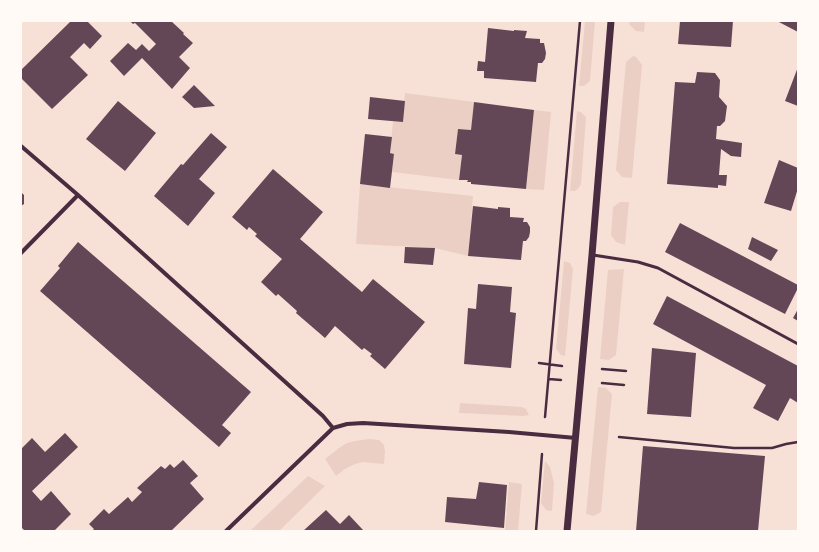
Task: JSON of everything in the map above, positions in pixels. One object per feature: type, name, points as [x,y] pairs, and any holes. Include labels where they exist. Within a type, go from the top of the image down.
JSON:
[{"type":"street","points":[[567,531],[611,21]]},
{"type":"street","points":[[21,146],[78,195],[323,416],[333,428]]},
{"type":"street","points":[[21,253],[78,195]]},
{"type":"street","points":[[226,531],[333,428],[346,424],[363,423],[509,432],[576,438]]},
{"type":"lane","points":[[592,255],[631,260],[658,268],[798,344]]},
{"type":"path","points":[[546,409],[580,21]]},
{"type":"path","points":[[539,363],[565,366]]},
{"type":"path","points":[[599,369],[626,371]]},
{"type":"path","points":[[619,437],[734,448],[772,448],[798,442]]},
{"type":"path","points":[[536,531],[542,457]]},
{"type":"shaded area","points":[[585,21],[595,21],[590,81],[584,86],[579,86]]},
{"type":"shaded area","points":[[630,21],[645,21],[644,32],[636,31],[629,24]]},
{"type":"shaded area","points":[[633,56],[636,57],[642,65],[632,178],[622,177],[616,170],[626,62]]},
{"type":"shaded area","points":[[405,93],[474,102],[471,130],[458,129],[455,154],[462,155],[459,180],[392,172],[394,154],[390,153],[393,121],[403,122]]},
{"type":"shaded area","points":[[534,110],[551,112],[544,190],[526,189]]},
{"type":"shaded area","points":[[577,111],[581,112],[586,117],[581,184],[575,191],[570,191]]},
{"type":"shaded area","points":[[360,184],[473,196],[468,256],[435,248],[356,244]]},
{"type":"shaded area","points":[[620,202],[629,202],[625,245],[616,242],[611,235],[613,207]]},
{"type":"shaded area","points":[[564,261],[570,263],[573,269],[565,356],[561,355],[556,349]]},
{"type":"shaded area","points":[[624,269],[616,355],[609,360],[600,359],[608,270]]},
{"type":"shaded area","points":[[598,387],[606,388],[612,394],[601,512],[594,516],[586,514]]},
{"type":"shaded area","points":[[460,403],[522,407],[526,409],[529,415],[459,413]]},
{"type":"shaded area","points":[[369,439],[379,440],[384,445],[384,464],[362,462],[345,469],[336,476],[325,459],[347,443]]},
{"type":"shaded area","points":[[545,461],[550,467],[554,483],[552,511],[546,510],[541,503]]},
{"type":"shaded area","points":[[308,476],[325,486],[279,531],[250,531]]},
{"type":"shaded area","points":[[509,482],[522,484],[518,531],[505,531]]},
{"type":"building","points":[[71,21],[87,21],[102,36],[90,49],[84,43],[70,57],[88,75],[52,109],[21,78],[21,70]]},
{"type":"building","points":[[130,21],[171,21],[193,43],[179,57],[190,68],[172,89],[142,58],[124,76],[110,61],[128,43],[136,50],[142,44],[149,51],[156,44],[135,23],[133,24]]},
{"type":"building","points":[[680,21],[733,21],[731,47],[678,44]]},
{"type":"building","points":[[777,21],[798,21],[798,32]]},
{"type":"building","points":[[488,28],[527,31],[525,38],[540,39],[540,43],[544,43],[546,53],[545,59],[542,63],[538,63],[536,82],[484,78],[484,71],[477,71],[478,61],[485,62]]},
{"type":"building","points":[[798,67],[798,106],[785,101]]},
{"type":"building","points":[[697,72],[715,73],[720,80],[719,97],[727,106],[725,121],[720,126],[717,126],[716,139],[742,143],[741,157],[731,156],[721,149],[719,175],[727,175],[726,186],[718,185],[718,188],[667,184],[675,82],[695,83]]},
{"type":"building","points":[[194,85],[215,106],[194,108],[182,97]]},
{"type":"building","points":[[370,97],[405,101],[403,122],[368,119]]},
{"type":"building","points":[[118,101],[156,133],[125,171],[86,139]]},
{"type":"building","points":[[474,102],[534,110],[526,189],[471,184],[471,182],[467,182],[468,180],[459,180],[462,155],[455,154],[458,129],[471,130]]},
{"type":"building","points":[[211,133],[227,147],[199,179],[215,193],[188,226],[154,196],[181,164],[183,165]]},
{"type":"building","points":[[365,134],[392,137],[390,153],[394,154],[390,188],[360,184]]},
{"type":"building","points":[[779,160],[798,168],[798,188],[791,211],[764,203]]},
{"type":"building","points":[[273,169],[323,212],[300,239],[362,292],[373,279],[425,322],[385,369],[370,356],[372,354],[364,348],[362,350],[335,326],[325,338],[296,313],[297,311],[278,294],[276,296],[261,282],[282,259],[255,236],[257,234],[249,227],[247,230],[232,217]]},
{"type":"building","points":[[21,192],[24,195],[24,204],[21,206]]},
{"type":"building","points":[[473,206],[498,209],[498,207],[510,208],[510,217],[524,218],[523,222],[527,222],[530,227],[530,232],[526,241],[523,241],[521,260],[468,256]]},
{"type":"building","points":[[680,223],[798,285],[798,288],[785,314],[665,252]]},
{"type":"building","points":[[752,237],[778,250],[771,261],[748,249]]},
{"type":"building","points":[[78,242],[251,392],[222,425],[231,433],[219,447],[40,291],[60,268],[58,266]]},
{"type":"building","points":[[405,247],[435,248],[433,265],[404,263]]},
{"type":"building","points":[[478,284],[512,287],[510,312],[516,313],[511,368],[464,364],[468,308],[476,309]]},
{"type":"building","points":[[667,296],[798,366],[798,403],[790,398],[778,421],[753,408],[766,385],[653,324]]},
{"type":"building","points":[[798,309],[798,321],[793,318]]},
{"type":"building","points":[[652,348],[696,353],[691,417],[647,414]]},
{"type":"building","points":[[65,433],[78,447],[32,491],[41,501],[51,491],[71,514],[54,531],[25,531],[21,527],[21,449],[32,438],[45,452]]},
{"type":"building","points":[[643,446],[765,456],[758,531],[636,531]]},
{"type":"building","points":[[183,460],[198,476],[190,483],[204,499],[171,531],[92,531],[94,529],[89,524],[104,509],[109,514],[128,497],[132,502],[142,492],[137,488],[161,466],[165,469],[170,464],[174,468]]},
{"type":"building","points":[[479,482],[507,485],[504,528],[445,522],[447,497],[476,499]]},
{"type":"building","points":[[326,510],[340,524],[349,515],[364,531],[303,531]]}]
